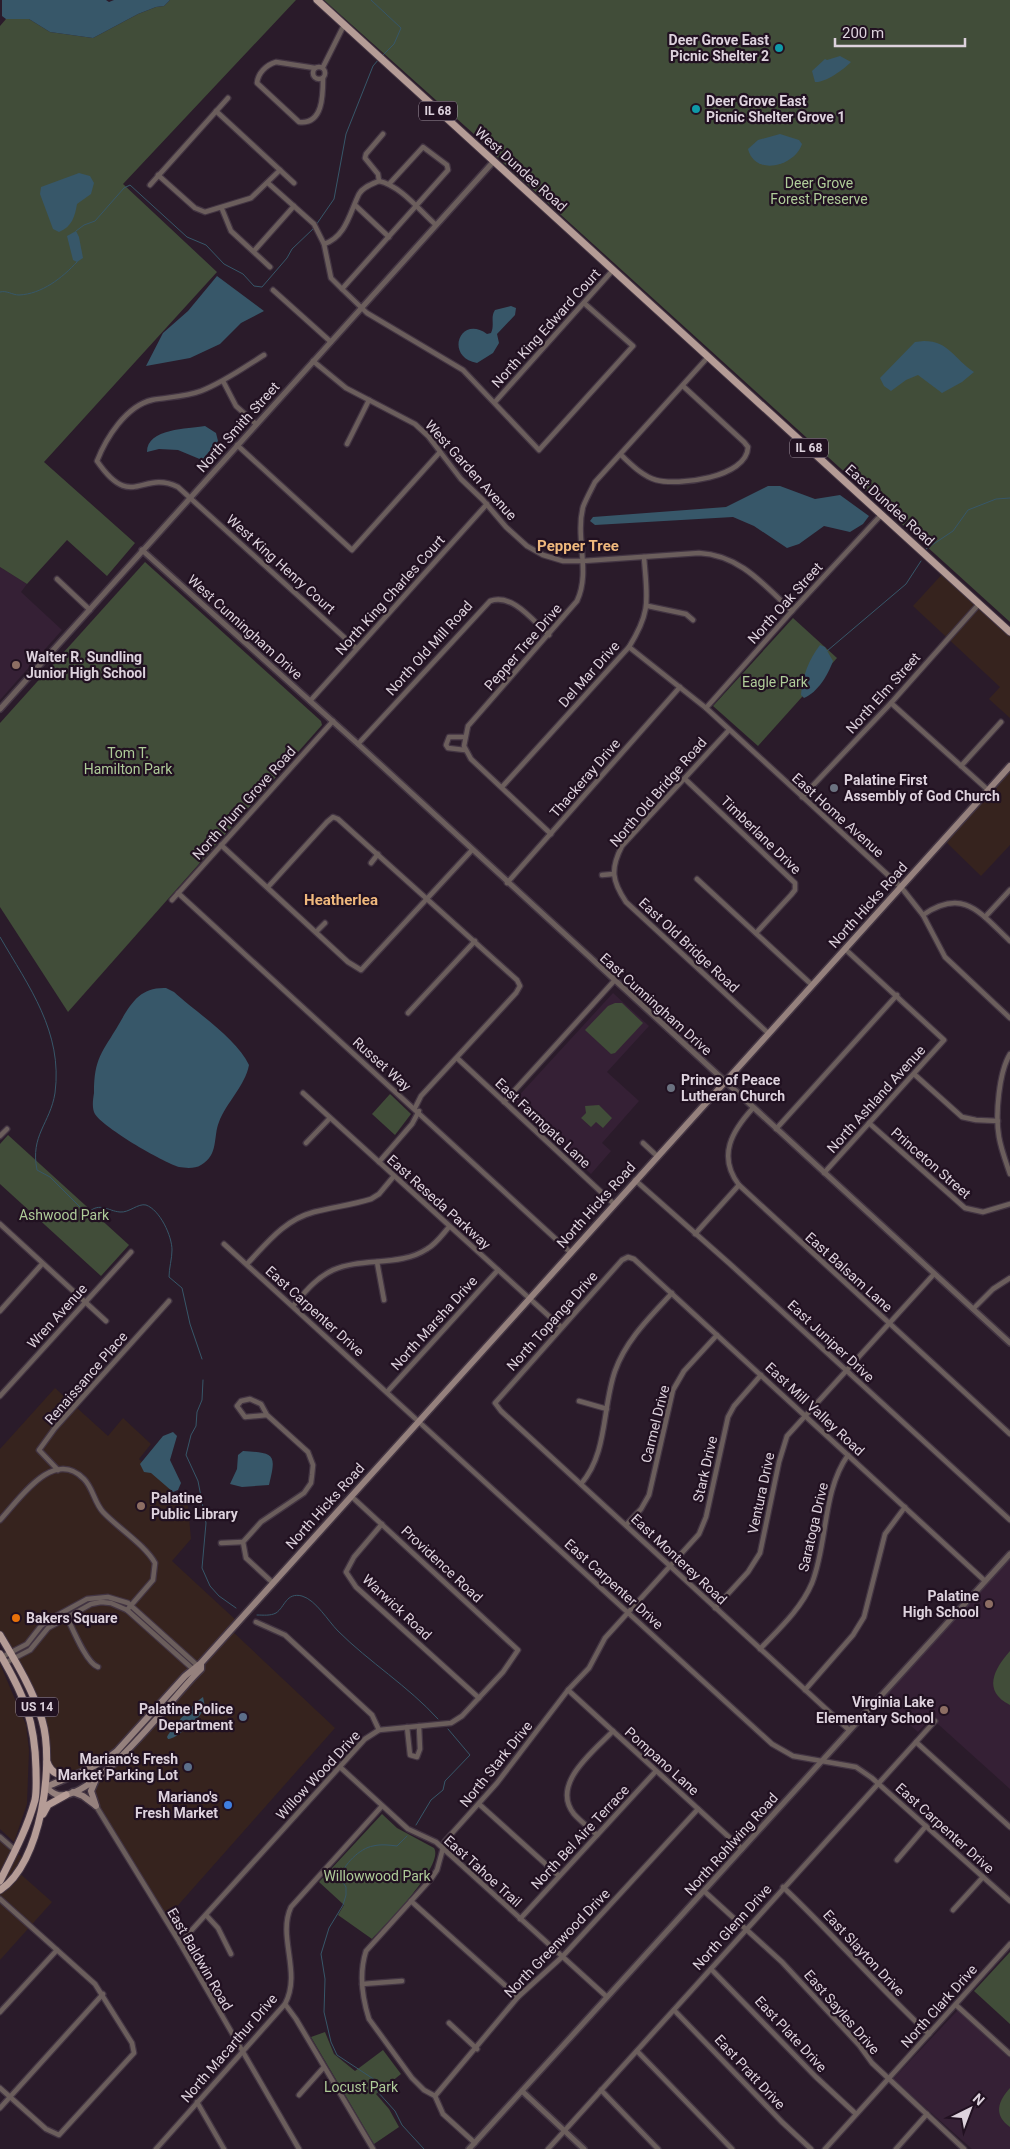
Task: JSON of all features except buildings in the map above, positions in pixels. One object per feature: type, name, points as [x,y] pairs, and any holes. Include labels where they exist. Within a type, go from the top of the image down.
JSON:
[{"type":"main road","name":"West Dundee Road","points":[[317,0],[686,336]]},
{"type":"main road","name":"East Dundee Road","points":[[686,336],[1010,632]]},
{"type":"main road","name":"North Hicks Road","points":[[70,1794],[97,1778],[128,1749],[273,1582],[1010,766]]},
{"type":"main road","name":"US 14","points":[[0,1635],[32,1692],[42,1721],[47,1762],[46,1787],[38,1826],[17,1870],[0,1890]]},
{"type":"main road","name":"US 14","points":[[0,1881],[16,1851],[35,1799],[35,1741],[27,1706],[2,1658]]},
{"type":"main road","name":"North Hicks Road","points":[[46,1787],[104,1762],[197,1668]]},
{"type":"main road","points":[[128,1749],[133,1733]]},
{"type":"main road","points":[[35,1741],[40,1749],[40,1777],[46,1787],[56,1795],[70,1794],[83,1796],[96,1806]]},
{"type":"main road","points":[[47,1762],[53,1772],[60,1776],[75,1776]]},
{"type":"main road","points":[[96,1806],[91,1791],[97,1778]]},
{"type":"main road","points":[[35,1799],[46,1787]]},
{"type":"main road","points":[[38,1826],[48,1805],[70,1794]]},
{"type":"street","points":[[323,67],[344,25]]},
{"type":"street","points":[[276,62],[315,68],[323,67],[326,72],[323,78],[322,105],[313,119],[307,123],[299,122],[257,83],[259,74],[276,62]]},
{"type":"street","points":[[315,68],[313,74],[315,78],[323,78]]},
{"type":"street","points":[[150,184],[228,98]]},
{"type":"street","points":[[216,111],[294,183]]},
{"type":"street","points":[[379,182],[378,174],[365,158],[366,154],[384,134]]},
{"type":"street","points":[[342,289],[416,208],[448,170],[447,165],[423,146],[390,184]]},
{"type":"street","name":"North Smith Street","points":[[0,709],[494,161]]},
{"type":"street","points":[[158,175],[200,211],[210,212],[254,197],[280,170]]},
{"type":"street","points":[[324,244],[330,242],[338,235],[356,206],[360,193],[368,186],[379,182],[390,184],[436,225]]},
{"type":"street","points":[[268,183],[314,224],[324,244],[331,278],[342,289],[374,317],[451,362],[469,376],[539,450],[633,346],[584,303]]},
{"type":"street","points":[[254,251],[294,206]]},
{"type":"street","points":[[356,206],[389,237]]},
{"type":"street","points":[[222,209],[231,231],[270,267]]},
{"type":"street","name":"North King Edward Court","points":[[495,402],[614,270]]},
{"type":"street","points":[[273,290],[331,342]]},
{"type":"street","points":[[256,424],[236,406],[223,381],[264,355]]},
{"type":"street","name":"Pepper Tree Drive","points":[[465,750],[465,737],[468,726],[577,602],[582,586],[581,527],[583,507],[595,482],[708,358]]},
{"type":"street","name":"West Garden Avenue","points":[[313,361],[346,388],[415,424],[428,436],[461,479],[511,531],[527,546],[543,555],[563,561],[583,561],[699,553],[731,560],[754,574],[792,611]]},
{"type":"street","name":"West King Henry Court","points":[[223,381],[199,391],[152,400],[138,407],[108,437],[97,461],[112,481],[122,486],[131,488],[168,483],[178,487],[356,648]]},
{"type":"street","points":[[621,455],[644,474],[662,481],[717,477],[732,469],[745,455],[748,447],[744,442],[683,386]]},
{"type":"street","points":[[347,444],[369,400]]},
{"type":"street","points":[[237,445],[352,550],[440,452]]},
{"type":"street","name":"North King Charles Court","points":[[310,701],[487,504]]},
{"type":"street","name":"North Oak Street","points":[[706,708],[882,514]]},
{"type":"street","name":"West Cunningham Drive","points":[[142,550],[333,721]]},
{"type":"street","name":"Del Mar Drive","points":[[502,787],[629,647],[640,628],[648,606],[644,557]]},
{"type":"street","points":[[57,579],[90,610]]},
{"type":"street","name":"North Old Mill Road","points":[[358,744],[486,603],[500,599],[509,601],[549,635]]},
{"type":"street","name":"North Elm Street","points":[[802,797],[891,703],[979,604]]},
{"type":"street","points":[[648,606],[686,614],[693,620]]},
{"type":"street","name":"East Home Avenue","points":[[629,647],[706,708],[901,887],[923,915],[945,957],[1010,1018]]},
{"type":"street","name":"Thackeray Drive","points":[[507,882],[680,687]]},
{"type":"street","points":[[891,703],[988,790]]},
{"type":"street","name":"East Cunningham Drive","points":[[333,721],[1010,1343]]},
{"type":"street","name":"North Plum Grove Road","points":[[172,900],[333,721]]},
{"type":"street","points":[[961,766],[1001,722]]},
{"type":"street","name":"North Old Bridge Road","points":[[614,874],[614,860],[622,846],[729,730]]},
{"type":"street","points":[[465,737],[449,738],[446,745],[448,748],[465,750],[471,759],[551,834]]},
{"type":"street","name":"Timberlane Drive","points":[[685,778],[795,883],[795,890],[792,894],[756,934]]},
{"type":"street","points":[[268,887],[333,817],[338,819],[428,898],[514,976],[520,986],[421,1096],[412,1124],[379,1162]]},
{"type":"street","points":[[221,845],[351,964],[361,970],[472,850]]},
{"type":"street","points":[[371,863],[378,854]]},
{"type":"street","points":[[602,875],[614,874]]},
{"type":"street","name":"East Old Bridge Road","points":[[614,874],[618,889],[626,902],[768,1033]]},
{"type":"street","points":[[697,879],[812,985]]},
{"type":"street","points":[[985,917],[1010,890]]},
{"type":"street","name":"Russet Way","points":[[178,892],[570,1252]]},
{"type":"street","points":[[923,915],[946,903],[959,902],[970,905],[1010,941]]},
{"type":"street","points":[[316,932],[325,923]]},
{"type":"street","points":[[408,1013],[475,941]]},
{"type":"street","points":[[776,1129],[897,995],[845,949]]},
{"type":"street","points":[[504,1102],[614,981]]},
{"type":"street","name":"North Ashland Avenue","points":[[824,1174],[944,1040],[897,995]]},
{"type":"street","points":[[1010,1054],[1002,1071],[998,1121],[999,1138],[1010,1174]]},
{"type":"street","name":"East Farmgate Lane","points":[[457,1058],[614,1204]]},
{"type":"street","points":[[914,1074],[962,1117],[998,1121]]},
{"type":"street","name":"East Reseda Parkway","points":[[304,1093],[449,1228],[561,1327]]},
{"type":"street","name":"East Balsam Lane","points":[[753,1108],[738,1126],[728,1146],[728,1162],[739,1186],[1010,1434]]},
{"type":"street","points":[[306,1143],[330,1118]]},
{"type":"street","name":"Princeton Street","points":[[869,1123],[965,1208],[983,1212],[1010,1204]]},
{"type":"street","points":[[0,1136],[7,1128]]},
{"type":"street","points":[[643,1143],[657,1156]]},
{"type":"street","points":[[247,1264],[272,1237],[289,1223],[313,1212],[371,1199],[379,1194],[394,1176]]},
{"type":"street","name":"East Juniper Drive","points":[[635,1180],[847,1370],[1010,1520]]},
{"type":"street","points":[[694,1234],[739,1186]]},
{"type":"street","points":[[0,1224],[106,1321]]},
{"type":"street","points":[[293,1306],[316,1281],[328,1273],[343,1267],[418,1254],[434,1244],[449,1228]]},
{"type":"street","name":"East Carpenter Drive","points":[[224,1244],[779,1749],[799,1758],[856,1767],[878,1782],[1010,1902]]},
{"type":"street","name":"Wren Avenue","points":[[0,1396],[131,1252]]},
{"type":"street","name":"East Mill Valley Road","points":[[628,1256],[634,1259],[672,1293],[984,1581]]},
{"type":"street","name":"North Topanga Drive","points":[[495,1403],[561,1327],[622,1260],[628,1256]]},
{"type":"street","points":[[377,1262],[384,1300]]},
{"type":"street","points":[[0,1311],[42,1264]]},
{"type":"street","name":"North Marsha Drive","points":[[387,1392],[498,1270]]},
{"type":"street","name":"Ventura Drive","points":[[715,1608],[748,1572],[760,1553],[783,1445],[805,1415],[934,1274]]},
{"type":"street","points":[[973,1309],[993,1289],[1010,1278]]},
{"type":"street","points":[[580,1484],[595,1463],[614,1373],[621,1356],[634,1335],[672,1293]]},
{"type":"street","name":"Renaissance Place","points":[[58,1470],[39,1450],[55,1428],[169,1301]]},
{"type":"street","name":"Carmel Drive","points":[[626,1525],[641,1509],[649,1495],[675,1384],[717,1335]]},
{"type":"street","name":"Stark Drive","points":[[671,1567],[695,1540],[703,1527],[732,1410],[761,1375]]},
{"type":"street","points":[[221,1543],[243,1542],[262,1522],[304,1494],[311,1483],[313,1465],[308,1452],[267,1416],[261,1404],[250,1399],[241,1401],[237,1406],[244,1417],[267,1416]]},
{"type":"street","points":[[579,1401],[607,1409]]},
{"type":"street","name":"East Monterey Road","points":[[495,1403],[501,1411],[580,1484],[849,1730]]},
{"type":"street","name":"Saratoga Drive","points":[[760,1649],[806,1595],[816,1568],[836,1476],[848,1455]]},
{"type":"street","points":[[0,1520],[36,1480],[47,1473],[58,1470],[74,1472],[85,1480],[100,1509],[153,1560],[156,1566],[153,1580],[129,1607]]},
{"type":"street","name":"Providence Road","points":[[351,1496],[518,1650]]},
{"type":"street","points":[[805,1690],[852,1635],[864,1617],[885,1534],[905,1507]]},
{"type":"street","name":"Warwick Road","points":[[382,1524],[354,1557],[346,1572],[356,1587],[479,1698]]},
{"type":"street","points":[[243,1542],[246,1558],[273,1582]]},
{"type":"street","name":"North Rohlwing Road","points":[[469,2149],[1010,1554]]},
{"type":"street","name":"North Stark Drive","points":[[436,2096],[424,2090],[412,2078],[369,2019],[362,1984],[361,1965],[366,1951],[437,1870],[445,1841],[479,1804],[568,1690],[589,1668],[605,1638],[671,1567]]},
{"type":"street","points":[[12,1656],[27,1644],[40,1626],[64,1612],[93,1597],[114,1598],[129,1607],[197,1668]]},
{"type":"street","points":[[2,1658],[30,1650],[43,1632],[91,1604],[101,1602],[129,1607]]},
{"type":"street","points":[[64,1612],[86,1654],[94,1666],[98,1667]]},
{"type":"street","points":[[256,1622],[286,1635],[372,1715],[379,1730]]},
{"type":"street","name":"Willow Wood Drive","points":[[180,1943],[364,1739],[379,1730],[451,1723],[462,1716],[503,1672],[518,1650]]},
{"type":"street","name":"Pompano Lane","points":[[568,1690],[742,1849]]},
{"type":"street","name":"North Glenn Drive","points":[[548,2149],[935,1721]]},
{"type":"street","points":[[407,1727],[410,1755],[417,1757],[420,1749],[419,1726]]},
{"type":"street","points":[[597,1835],[574,1813],[568,1802],[567,1787],[572,1777],[613,1731]]},
{"type":"street","points":[[916,1742],[1010,1827]]},
{"type":"street","name":"East Tahoe Trail","points":[[340,1767],[408,1829],[431,1839],[443,1849],[607,1997]]},
{"type":"street","name":"North Bel Aire Terrace","points":[[520,1919],[656,1770]]},
{"type":"street","points":[[479,1804],[559,1876]]},
{"type":"street","name":"East Baldwin Road","points":[[96,1806],[180,1943],[299,2149]]},
{"type":"street","name":"North Macarthur Drive","points":[[156,2149],[285,2004],[291,1993],[293,1976],[287,1922],[292,1907],[382,1806]]},
{"type":"street","name":"North Greenwood Drive","points":[[436,2096],[477,2049],[518,1997],[562,1957],[698,1809]]},
{"type":"street","points":[[897,1860],[926,1826]]},
{"type":"street","points":[[0,1837],[16,1851]]},
{"type":"street","points":[[953,1910],[983,1877]]},
{"type":"street","name":"East Slayton Drive","points":[[783,1887],[819,1921],[894,2002],[929,2034]]},
{"type":"street","name":"East Sayles Drive","points":[[704,1891],[782,1962],[860,2046],[872,2063],[964,2149]]},
{"type":"street","points":[[0,1899],[95,1984],[132,2043],[134,2053],[59,2135],[46,2129],[0,2088]]},
{"type":"street","points":[[411,1901],[518,1997]]},
{"type":"street","points":[[206,1915],[218,1928],[231,1954]]},
{"type":"street","name":"North Clark Drive","points":[[825,2149],[1010,1944]]},
{"type":"street","points":[[0,2012],[56,1950]]},
{"type":"street","name":"East Plate Drive","points":[[711,1969],[816,2077],[856,2114]]},
{"type":"street","points":[[362,1984],[402,1980]]},
{"type":"street","points":[[0,2108],[103,1994]]},
{"type":"street","points":[[285,2004],[296,2019],[373,2149]]},
{"type":"street","points":[[956,2004],[1010,2054]]},
{"type":"street","name":"East Pratt Drive","points":[[674,2010],[707,2042],[782,2122],[811,2149]]},
{"type":"street","points":[[449,2023],[477,2049]]},
{"type":"street","points":[[636,2051],[732,2149]]},
{"type":"street","points":[[299,2095],[324,2067]]},
{"type":"street","points":[[601,2090],[658,2149]]},
{"type":"street","points":[[522,2091],[584,2149]]},
{"type":"street","points":[[436,2096],[443,2114],[475,2143]]},
{"type":"street","points":[[197,2102],[224,2149]]},
{"type":"street","points":[[896,2149],[928,2114]]},
{"type":"shaded area","name":"Walter R. Sundling Junior High School","points":[[0,567],[27,584],[21,592],[62,630],[0,700]]},
{"type":"shaded area","points":[[945,571],[1010,632],[1010,718],[989,699],[1000,687],[913,606]]},
{"type":"shaded area","points":[[1010,766],[1010,845],[981,876],[944,840]]},
{"type":"shaded area","points":[[613,993],[649,1026],[607,1072],[639,1101],[602,1143],[611,1151],[591,1174],[513,1102]]},
{"type":"shaded area","points":[[55,1388],[108,1436],[123,1418],[151,1444],[139,1459],[188,1506],[191,1539],[172,1561],[238,1622],[231,1630],[335,1728],[165,1920],[96,1806],[93,1784],[188,1682],[201,1663],[117,1751],[75,1776],[49,1768],[42,1721],[0,1635],[0,1449]]},
{"type":"shaded area","points":[[1010,1559],[1010,1789],[939,1725],[929,1720],[918,1732],[881,1700]]},
{"type":"shaded area","points":[[0,1664],[26,1725],[29,1750],[27,1804],[14,1842],[0,1829]]},
{"type":"shaded area","points":[[0,1837],[24,1859],[17,1871],[52,1902],[0,1960]]},
{"type":"shaded area","points":[[958,2010],[1010,2058],[1010,2149],[972,2149],[893,2079]]},
{"type":"green space","points":[[170,0],[296,0],[123,184],[217,272],[44,462],[135,543],[107,576],[67,540],[27,584],[0,567],[0,26],[6,19],[29,19],[50,32],[93,38],[138,14],[164,6]]},
{"type":"green space","name":"Deer Grove Forest Preserve","points":[[324,0],[1010,0],[1010,622],[496,156],[494,152]]},
{"type":"green space","name":"Tom T. Hamilton Park","points":[[145,562],[321,721],[322,725],[68,1012],[0,907],[0,723]]},
{"type":"green space","name":"Eagle Park","points":[[793,618],[837,658],[758,746],[713,706]]},
{"type":"green space","points":[[622,1003],[643,1023],[615,1053],[611,1054],[585,1030],[608,1006]]},
{"type":"green space","points":[[390,1094],[411,1114],[395,1135],[372,1114]]},
{"type":"green space","points":[[599,1105],[612,1118],[603,1128],[596,1122],[591,1127],[581,1118],[586,1113],[585,1106]]},
{"type":"green space","name":"Ashwood Park","points":[[8,1135],[129,1245],[101,1276],[0,1184],[0,1144]]},
{"type":"green space","points":[[1010,1651],[1010,1705],[1001,1699],[993,1687],[999,1665]]},
{"type":"green space","name":"Willowwood Park","points":[[382,1814],[397,1828],[434,1848],[435,1856],[423,1881],[372,1939],[338,1915],[344,1905],[319,1882]]},
{"type":"green space","points":[[1010,1952],[1010,2024],[974,1991]]},
{"type":"green space","name":"Locust Park","points":[[325,2032],[334,2054],[355,2071],[383,2050],[401,2074],[376,2094],[389,2109],[399,2127],[374,2144],[311,2037]]},
{"type":"green space","points":[[1010,2088],[1010,2127],[1001,2118],[999,2108],[1000,2103]]},
{"type":"water","points":[[2,0],[106,0],[109,2],[114,0],[170,0],[164,6],[138,14],[93,38],[50,32],[29,19],[6,19],[2,16]]},
{"type":"water","points":[[840,56],[851,62],[829,78],[815,82],[812,71],[825,59]]},
{"type":"water","points":[[780,134],[799,140],[802,144],[792,158],[784,163],[766,166],[752,158],[748,149],[758,140]]},
{"type":"water","points":[[79,173],[90,176],[94,183],[91,194],[77,204],[72,221],[59,232],[53,229],[40,194],[41,187]]},
{"type":"water","points":[[76,231],[83,258],[77,262],[73,260],[67,236]]},
{"type":"water","points":[[217,276],[264,311],[241,323],[220,344],[190,358],[146,366],[163,333],[188,311]]},
{"type":"water","points":[[511,306],[516,308],[515,315],[497,334],[499,343],[493,353],[477,363],[467,359],[461,353],[459,346],[459,339],[463,333],[469,329],[477,329],[487,334],[491,333],[495,310]]},
{"type":"water","points":[[924,341],[946,347],[974,372],[962,382],[942,393],[918,375],[906,380],[891,391],[884,386],[880,378],[915,342]]},
{"type":"water","points":[[205,426],[216,433],[218,441],[202,460],[178,450],[159,449],[147,452],[149,444],[161,434],[179,429]]},
{"type":"water","points":[[768,486],[780,486],[815,499],[840,495],[869,516],[863,524],[850,532],[824,526],[799,544],[787,548],[754,526],[733,517],[595,525],[590,521],[593,517],[726,507]]},
{"type":"water","points":[[820,645],[825,647],[833,661],[822,682],[814,692],[804,698],[801,695],[805,675]]},
{"type":"water","points":[[157,988],[166,988],[174,992],[226,1036],[243,1055],[249,1065],[244,1080],[219,1122],[211,1156],[201,1165],[193,1168],[179,1167],[171,1164],[132,1143],[98,1118],[93,1107],[97,1063],[123,1016],[132,1003],[143,993]]},
{"type":"water","points":[[173,1432],[177,1436],[170,1460],[181,1483],[178,1490],[173,1492],[151,1473],[144,1472],[140,1464],[163,1436]]},
{"type":"water","points":[[243,1451],[267,1454],[271,1457],[273,1466],[269,1485],[242,1487],[230,1484],[237,1469],[238,1455]]},
{"type":"water","points":[[203,1697],[204,1709],[202,1713],[182,1732],[168,1739],[169,1733],[178,1722]]},
{"type":"waterway","points":[[371,0],[401,28],[394,44],[382,56]]},
{"type":"waterway","points":[[316,225],[334,199],[346,134],[373,66],[379,59]]},
{"type":"waterway","points":[[76,231],[84,225],[95,221],[124,188],[130,185],[187,237],[206,245],[224,264],[243,274],[254,286],[262,287],[287,258],[292,249],[314,228]]},
{"type":"waterway","points":[[0,292],[19,295],[36,292],[65,274],[77,262]]},
{"type":"waterway","points":[[926,549],[953,531],[968,510],[996,499],[1010,498]]},
{"type":"waterway","points":[[827,651],[906,584],[921,561]]},
{"type":"waterway","points":[[0,937],[32,992],[49,1030],[54,1050],[56,1071],[55,1093],[53,1104],[38,1138],[36,1148],[37,1170],[50,1177],[82,1209],[89,1212],[100,1207],[123,1212],[140,1205],[146,1205],[156,1212],[170,1238],[172,1253],[169,1277],[182,1288],[190,1324],[202,1359]]},
{"type":"waterway","points":[[203,1380],[202,1400],[197,1412],[196,1426],[191,1435],[186,1455],[198,1481],[206,1523],[202,1568],[210,1586],[219,1596],[236,1608]]},
{"type":"waterway","points":[[257,1615],[276,1613],[292,1596],[297,1595],[307,1598],[317,1606],[338,1631],[438,1719]]},
{"type":"waterway","points":[[416,1825],[431,1800],[443,1790],[445,1781],[470,1755],[448,1729]]},
{"type":"waterway","points":[[407,1836],[397,1846],[379,1845],[368,1847],[348,1863],[342,1873],[340,1878],[346,1887],[346,1895],[343,1905],[329,1928],[321,1954],[325,1979],[324,2012],[331,2042],[337,2055],[375,2080],[377,2091],[395,2111],[402,2125],[424,2149]]},
{"type":"place","name":"Deer Grove East Picnic Shelter 2","points":[[779,48]]},
{"type":"place","name":"Deer Grove East Picnic Shelter Grove 1","points":[[696,109]]},
{"type":"place","name":"Walter R. Sundling Junior High School","points":[[16,665]]},
{"type":"place","name":"Palatine First Assembly of God Church","points":[[834,788]]},
{"type":"place","name":"Prince of Peace Lutheran Church","points":[[671,1088]]},
{"type":"place","name":"Palatine Public Library","points":[[141,1506]]},
{"type":"place","name":"Palatine High School","points":[[989,1604]]},
{"type":"place","name":"Bakers Square","points":[[16,1618]]},
{"type":"place","name":"Virginia Lake Elementary School","points":[[944,1710]]},
{"type":"place","name":"Palatine Police Department","points":[[243,1717]]},
{"type":"place","name":"Mariano's Fresh Market Parking Lot","points":[[188,1767]]},
{"type":"place","name":"Mariano's Fresh Market","points":[[228,1805]]},
{"type":"district","name":"Pepper Tree","points":[[578,546]]},
{"type":"district","name":"Heatherlea","points":[[341,900]]}]
